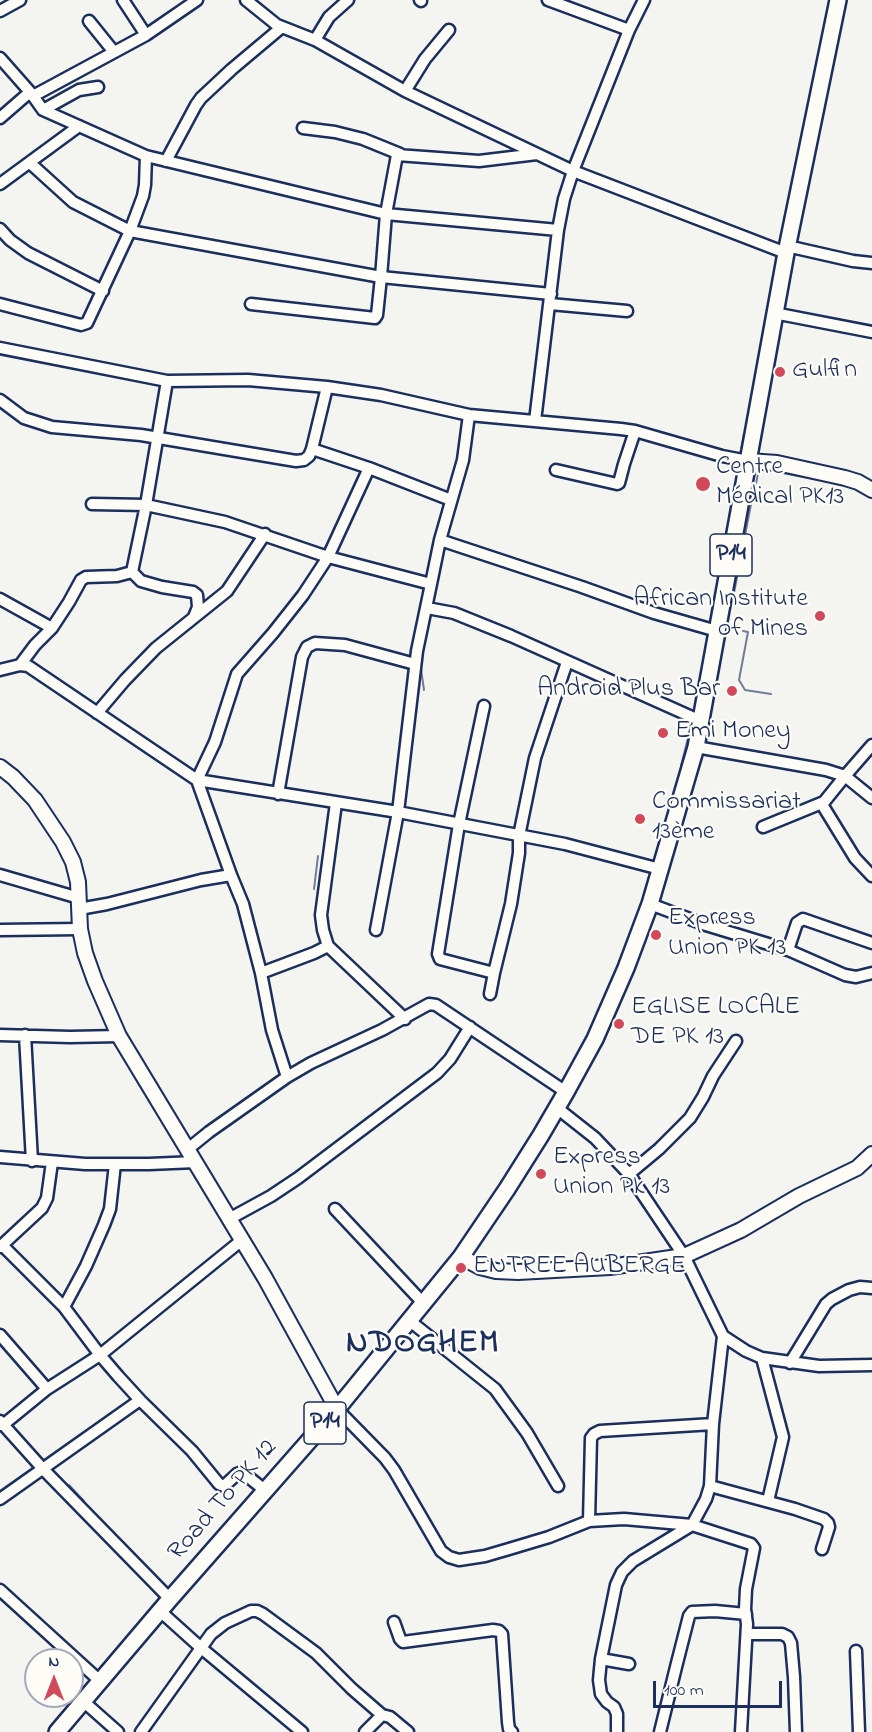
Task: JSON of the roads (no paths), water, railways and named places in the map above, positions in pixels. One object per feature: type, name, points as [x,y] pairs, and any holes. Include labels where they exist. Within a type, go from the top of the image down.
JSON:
[{"type":"main road","name":"P14","points":[[566,1092],[595,1039],[626,968],[650,904],[696,747],[786,249],[838,0]]},
{"type":"main road","name":"Road To PK 12","points":[[84,1700],[266,1491],[424,1304],[461,1257],[507,1190],[566,1092]]},
{"type":"main road","name":"Road To PK 12","points":[[57,1732],[77,1708]]},
{"type":"street","points":[[0,12],[20,0]]},
{"type":"street","points":[[123,0],[146,34]]},
{"type":"street","points":[[0,118],[31,94],[146,34],[197,0]]},
{"type":"street","points":[[246,0],[282,27],[315,40],[405,92],[573,171],[786,249],[872,263]]},
{"type":"street","points":[[315,40],[329,17],[348,0]]},
{"type":"street","points":[[548,0],[629,30]]},
{"type":"street","points":[[535,421],[558,230],[564,199],[629,30],[644,0]]},
{"type":"street","points":[[89,21],[114,52]]},
{"type":"street","points":[[166,161],[201,98],[282,27]]},
{"type":"street","points":[[405,92],[425,59],[449,30]]},
{"type":"street","points":[[0,58],[43,110],[147,156],[386,214],[558,230]]},
{"type":"street","points":[[43,110],[79,90],[98,87]]},
{"type":"street","points":[[0,184],[79,126]]},
{"type":"street","points":[[303,128],[335,132],[363,139],[400,154],[480,161],[537,154]]},
{"type":"street","points":[[251,304],[372,318],[377,315],[386,214],[395,158],[400,154]]},
{"type":"street","points":[[0,304],[81,325],[87,323],[130,231],[143,196],[147,156]]},
{"type":"street","points":[[30,163],[73,202],[130,231],[381,277],[627,311]]},
{"type":"street","points":[[0,229],[10,240],[28,253],[103,291]]},
{"type":"street","points":[[774,313],[872,332]]},
{"type":"street","points":[[0,348],[167,381],[248,381],[327,387],[381,395],[469,415],[635,431],[690,448],[748,461],[777,463],[845,478],[872,490]]},
{"type":"street","points":[[132,572],[167,381]]},
{"type":"street","points":[[0,400],[24,418],[52,427],[123,433],[296,461],[304,460],[312,449],[327,387]]},
{"type":"street","points":[[376,930],[398,812],[415,663],[440,540],[463,460],[469,415]]},
{"type":"street","points":[[556,470],[617,484],[635,431]]},
{"type":"street","points":[[312,449],[451,500]]},
{"type":"street","points":[[287,1077],[272,1030],[261,973],[243,904],[197,780],[215,742],[237,674],[303,595],[328,557],[369,468]]},
{"type":"street","points":[[93,504],[146,505],[225,522],[328,557],[431,584]]},
{"type":"street","points":[[97,713],[156,648],[227,591],[265,534]]},
{"type":"street","points":[[440,540],[654,613],[717,631]]},
{"type":"street","points":[[132,572],[141,581],[193,592],[197,595],[198,607],[194,617]]},
{"type":"street","points":[[20,664],[52,628],[81,580],[86,577],[117,576],[132,572]]},
{"type":"street","points":[[0,599],[52,628]]},
{"type":"street","points":[[427,608],[453,613],[511,636],[701,721]]},
{"type":"street","points":[[278,794],[302,657],[307,647],[315,643],[345,645],[415,663]]},
{"type":"street","points":[[490,994],[511,904],[519,853],[519,836],[535,758],[567,662]]},
{"type":"street","points":[[0,670],[20,664],[28,666],[197,780],[398,812],[565,844],[660,869]]},
{"type":"street","points":[[483,706],[459,824],[438,957],[494,973]]},
{"type":"street","points":[[763,827],[824,802],[872,745]]},
{"type":"street","points":[[696,747],[826,770],[844,776],[872,798]]},
{"type":"street","points":[[0,767],[35,800],[63,842],[73,862],[78,882],[80,929],[85,953],[94,981],[119,1036],[270,1286],[337,1408],[394,1470],[441,1551],[459,1560],[485,1556],[549,1537],[589,1521],[624,1519],[692,1525],[751,1544],[754,1548],[746,1589],[747,1634],[741,1732]]},
{"type":"street","points":[[824,802],[825,810],[855,858],[872,876]]},
{"type":"street","points":[[336,803],[321,915],[322,930],[328,945],[405,1019]]},
{"type":"street","points":[[0,875],[79,904],[107,904],[201,880],[231,875]]},
{"type":"street","points":[[650,904],[705,925],[788,950],[845,975],[856,977],[872,973]]},
{"type":"street","points":[[788,950],[796,923],[803,919],[870,939]]},
{"type":"street","points":[[0,930],[80,929]]},
{"type":"street","points":[[261,973],[314,953],[328,945]]},
{"type":"street","points":[[188,1149],[287,1077],[311,1063],[405,1019],[429,1004],[436,1005],[566,1092]]},
{"type":"street","points":[[229,1219],[298,1178],[429,1078],[450,1059],[470,1027]]},
{"type":"street","points":[[0,1035],[119,1036]]},
{"type":"street","points":[[25,1035],[32,1161]]},
{"type":"street","points":[[628,1174],[659,1149],[690,1118],[736,1041]]},
{"type":"street","points":[[557,1108],[595,1138],[628,1174],[684,1256],[723,1336],[762,1358],[819,1366],[872,1365]]},
{"type":"street","points":[[461,1257],[480,1267],[496,1271],[518,1272],[610,1267],[684,1256],[741,1230],[799,1196],[857,1168],[872,1154]]},
{"type":"street","points":[[0,1157],[32,1161],[115,1164],[196,1162]]},
{"type":"street","points":[[52,1162],[47,1198],[42,1208],[1,1246],[64,1307],[100,1354],[140,1400],[192,1451],[219,1484],[224,1486],[242,1472],[266,1491]]},
{"type":"street","points":[[64,1307],[86,1266],[107,1217],[115,1164]]},
{"type":"street","points":[[335,1209],[424,1304]]},
{"type":"street","points":[[242,1240],[100,1354],[46,1389],[1,1424],[165,1605],[200,1647],[302,1732]]},
{"type":"street","points":[[790,1363],[826,1304],[849,1290],[860,1287],[872,1288]]},
{"type":"street","points":[[410,1321],[495,1389],[527,1433],[558,1486]]},
{"type":"street","points":[[0,1335],[46,1389]]},
{"type":"street","points":[[617,1732],[618,1714],[601,1694],[599,1680],[616,1585],[622,1572],[633,1562],[692,1525],[701,1509],[710,1486],[713,1424],[723,1336]]},
{"type":"street","points":[[762,1358],[783,1437],[768,1501]]},
{"type":"street","points":[[0,1499],[140,1400]]},
{"type":"street","points":[[589,1521],[591,1438],[594,1434],[600,1431],[713,1424]]},
{"type":"street","points":[[710,1486],[824,1519],[829,1527],[822,1549]]},
{"type":"street","points":[[0,1590],[100,1681]]},
{"type":"street","points":[[141,1732],[211,1634],[225,1623],[251,1611],[263,1614],[316,1653],[382,1715],[390,1718],[408,1732]]},
{"type":"street","points":[[660,1732],[689,1616],[692,1612],[715,1611],[746,1614]]},
{"type":"street","points":[[394,1622],[403,1642],[499,1631],[502,1634],[509,1730],[512,1732]]},
{"type":"street","points":[[747,1634],[782,1634],[788,1637],[794,1677],[796,1732]]},
{"type":"street","points":[[856,1651],[859,1732]]},
{"type":"street","points":[[601,1659],[629,1664]]},
{"type":"street","points":[[84,1702],[118,1732]]},
{"type":"street","points":[[365,1732],[382,1715]]},
{"type":"waterway","points":[[740,455],[744,434]]},
{"type":"waterway","points":[[756,484],[759,468],[768,470]]},
{"type":"waterway","points":[[777,472],[846,485]]},
{"type":"waterway","points":[[733,598],[752,499]]},
{"type":"waterway","points":[[743,631],[748,632],[739,680],[745,690],[771,694]]},
{"type":"waterway","points":[[420,662],[424,690]]},
{"type":"waterway","points":[[681,766],[690,730],[683,718]]},
{"type":"waterway","points":[[314,889],[318,856]]},
{"type":"waterway","points":[[80,1362],[93,1351]]},
{"type":"waterway","points":[[322,1411],[326,1403],[324,1399]]},
{"type":"waterway","points":[[69,1485],[84,1501]]},
{"type":"place","name":"Gulfin","points":[[780,372]]},
{"type":"place","name":"Centre Médical PK13","points":[[703,484]]},
{"type":"place","name":"African Institute of Mines","points":[[820,616]]},
{"type":"place","name":"Android Plus Bar","points":[[732,691]]},
{"type":"place","name":"Emi Money","points":[[663,733]]},
{"type":"place","name":"Commissariat 13ème","points":[[640,819]]},
{"type":"place","name":"Express Union PK 13","points":[[656,935]]},
{"type":"place","name":"EGLISE LOCALE DE PK 13","points":[[619,1024]]},
{"type":"place","name":"Express Union Pk 13","points":[[541,1174]]},
{"type":"place","name":"ENTREE AUBERGE","points":[[461,1268]]},
{"type":"district","name":"NDOGHEM","points":[[423,1346]]}]
